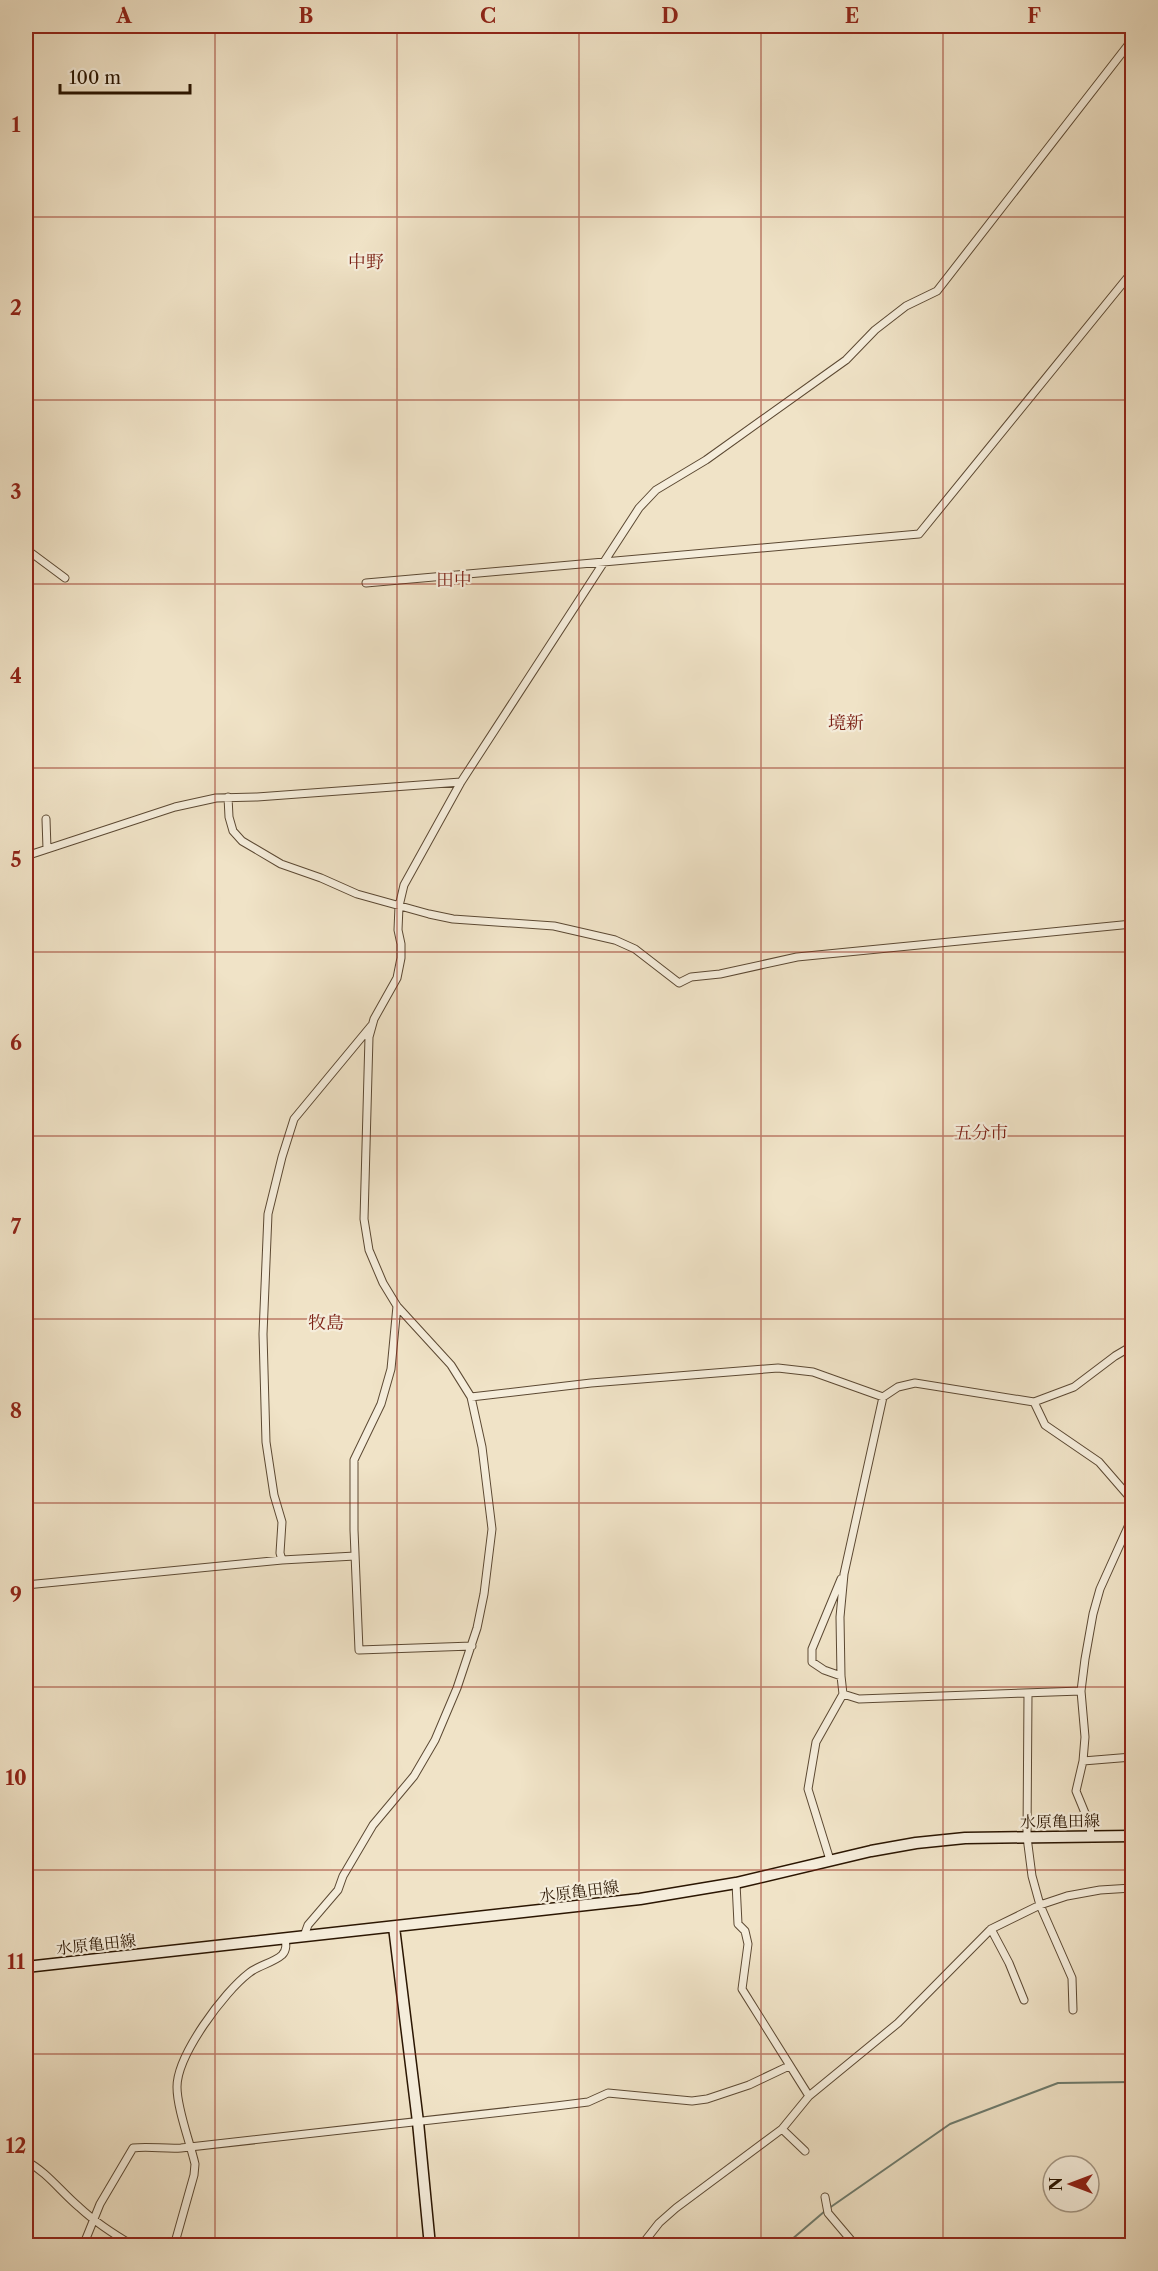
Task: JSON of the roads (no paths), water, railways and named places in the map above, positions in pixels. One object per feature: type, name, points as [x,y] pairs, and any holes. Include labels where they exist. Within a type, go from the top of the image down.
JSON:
[{"type":"main road","name":"水原亀田線","points":[[26,1967],[640,1899],[736,1883],[916,1842],[966,1838],[1132,1836]]},
{"type":"main road","points":[[394,1927],[418,2122],[430,2246]]},
{"type":"street","points":[[304,1936],[308,1925],[338,1890],[343,1876],[373,1825],[414,1776],[435,1740],[472,1646],[484,1594],[492,1519],[482,1447],[471,1397],[452,1365],[397,1306],[383,1283],[369,1250],[364,1219],[369,1037],[373,1024],[397,978],[401,958],[398,930],[399,907],[404,885],[461,782],[639,508],[656,490],[706,460],[846,360],[875,330],[906,306],[937,291],[1132,40]]},
{"type":"street","points":[[366,583],[919,534],[1132,272]]},
{"type":"street","points":[[26,549],[65,578]]},
{"type":"street","points":[[26,856],[175,807],[216,798],[461,782]]},
{"type":"street","points":[[228,797],[229,817],[233,831],[242,841],[281,864],[357,894],[399,907],[453,919],[554,926],[615,940],[635,949],[679,983],[691,977],[720,974],[797,957],[1132,924]]},
{"type":"street","points":[[46,819],[47,849]]},
{"type":"street","points":[[282,1560],[279,1553],[282,1522],[274,1495],[266,1442],[263,1334],[268,1214],[294,1119],[373,1024]]},
{"type":"street","points":[[397,1306],[391,1369],[381,1404],[354,1460],[355,1556],[360,1650],[472,1646]]},
{"type":"street","points":[[830,1860],[808,1789],[816,1742],[843,1694],[840,1617],[844,1574],[883,1397],[898,1387],[915,1383],[1034,1402],[1074,1387],[1132,1346]]},
{"type":"street","points":[[471,1397],[591,1383],[778,1368],[813,1372],[883,1397]]},
{"type":"street","points":[[1034,1402],[1045,1425],[1099,1462],[1132,1500]]},
{"type":"street","points":[[1090,1836],[1089,1825],[1076,1791],[1083,1761],[1085,1737],[1081,1691],[1091,1625],[1100,1589],[1132,1518]]},
{"type":"street","points":[[26,1585],[282,1560],[355,1556]]},
{"type":"street","points":[[841,1676],[824,1670],[812,1662],[811,1656],[844,1574]]},
{"type":"street","points":[[843,1694],[859,1699],[1081,1691]]},
{"type":"street","points":[[1028,1694],[1027,1837],[1032,1876],[1040,1905],[1072,1978],[1073,2010]]},
{"type":"street","points":[[1083,1761],[1132,1757]]},
{"type":"street","points":[[736,1883],[738,1924],[745,1931],[748,1944],[742,1989],[809,2096]]},
{"type":"street","points":[[641,2246],[659,2223],[676,2208],[782,2129],[809,2096],[897,2023],[991,1929],[1040,1905],[1067,1896],[1132,1888]]},
{"type":"street","points":[[991,1929],[1009,1963],[1024,2000]]},
{"type":"street","points":[[174,2246],[195,2175],[191,2147],[177,2089],[178,2075],[184,2056],[198,2032],[236,1985],[250,1972],[282,1954],[286,1947],[285,1938]]},
{"type":"street","points":[[83,2246],[100,2204],[133,2148],[191,2147],[418,2122],[588,2102],[608,2093],[692,2101],[707,2099],[749,2085],[789,2066]]},
{"type":"street","points":[[782,2129],[805,2151]]},
{"type":"street","points":[[26,2161],[44,2173],[95,2220],[134,2246]]},
{"type":"street","points":[[825,2197],[828,2213],[856,2246]]},
{"type":"waterway","points":[[784,2246],[825,2211],[950,2124],[1058,2083],[1132,2082]]},
{"type":"district","name":"中野","points":[[366,262]]},
{"type":"district","name":"田中","points":[[454,580]]},
{"type":"district","name":"境新","points":[[846,723]]},
{"type":"district","name":"五分市","points":[[981,1133]]},
{"type":"district","name":"牧島","points":[[326,1323]]}]
